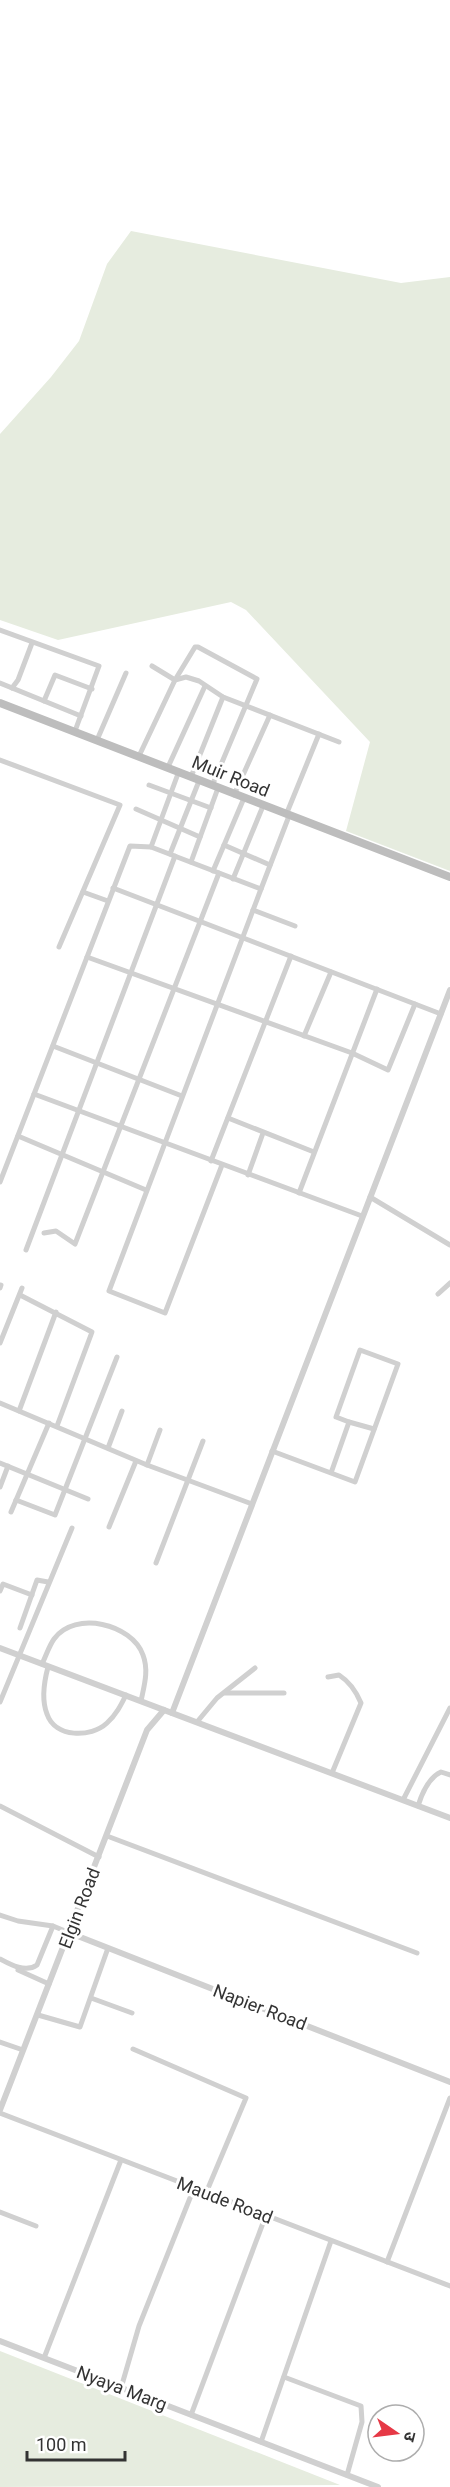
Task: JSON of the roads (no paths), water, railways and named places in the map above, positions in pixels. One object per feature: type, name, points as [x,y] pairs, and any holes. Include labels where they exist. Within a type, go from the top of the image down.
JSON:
[{"type":"main road","name":"Muir Road","points":[[0,703],[450,877]]},
{"type":"street","points":[[0,630],[99,666],[75,731]]},
{"type":"street","points":[[12,688],[18,680],[32,643]]},
{"type":"street","points":[[139,756],[175,680],[195,647],[256,676],[257,679],[215,787],[211,808],[191,862]]},
{"type":"street","points":[[152,666],[175,680]]},
{"type":"street","points":[[98,740],[126,672]]},
{"type":"street","points":[[44,701],[55,675],[92,689]]},
{"type":"street","points":[[175,680],[186,676],[223,697],[339,742]]},
{"type":"street","points":[[0,683],[81,716]]},
{"type":"street","points":[[168,767],[205,686]]},
{"type":"street","points":[[26,1250],[156,904],[223,697]]},
{"type":"street","points":[[234,795],[270,715]]},
{"type":"street","points":[[222,1165],[165,1313],[109,1291],[319,734]]},
{"type":"street","points":[[0,760],[120,805],[59,947]]},
{"type":"street","points":[[151,847],[179,771]]},
{"type":"street","points":[[149,785],[211,808]]},
{"type":"street","points":[[44,1233],[56,1231],[75,1244],[200,921],[224,845],[244,798]]},
{"type":"street","points":[[233,879],[263,806]]},
{"type":"street","points":[[136,810],[200,837]]},
{"type":"street","points":[[224,845],[270,865]]},
{"type":"street","points":[[0,1182],[130,846],[151,847],[261,890]]},
{"type":"street","points":[[113,888],[441,1014]]},
{"type":"street","points":[[83,892],[108,901]]},
{"type":"street","points":[[253,910],[295,926]]},
{"type":"street","points":[[211,1161],[291,956]]},
{"type":"street","points":[[87,957],[352,1053],[388,1070],[415,1004]]},
{"type":"street","points":[[304,1036],[331,972]]},
{"type":"street","points":[[299,1193],[377,989]]},
{"type":"street","points":[[172,1713],[450,990]]},
{"type":"street","points":[[53,1046],[182,1096]]},
{"type":"street","points":[[34,1094],[362,1216]]},
{"type":"street","points":[[228,1118],[314,1152]]},
{"type":"street","points":[[248,1175],[263,1133]]},
{"type":"street","points":[[18,1136],[146,1190]]},
{"type":"street","points":[[370,1197],[450,1245]]},
{"type":"street","points":[[438,1294],[450,1284]]},
{"type":"street","points":[[0,1343],[21,1292],[92,1332],[57,1426]]},
{"type":"street","points":[[18,1411],[56,1312]]},
{"type":"street","points":[[272,1451],[355,1482],[398,1364],[360,1350],[336,1418],[374,1429]]},
{"type":"street","points":[[16,1500],[55,1515],[117,1357]]},
{"type":"street","points":[[0,1403],[86,1437],[136,1461],[252,1504]]},
{"type":"street","points":[[108,1448],[122,1411]]},
{"type":"street","points":[[331,1473],[349,1422]]},
{"type":"street","points":[[11,1512],[49,1423]]},
{"type":"street","points":[[147,1465],[160,1430]]},
{"type":"street","points":[[156,1563],[189,1480],[202,1440]]},
{"type":"street","points":[[110,1527],[136,1461]]},
{"type":"street","points":[[0,1463],[87,1498]]},
{"type":"street","points":[[0,1487],[8,1466]]},
{"type":"street","points":[[0,1701],[72,1528]]},
{"type":"street","points":[[20,1628],[37,1580],[48,1582]]},
{"type":"street","points":[[0,1591],[3,1584],[32,1595]]},
{"type":"street","points":[[126,1695],[108,1722],[99,1729],[78,1734],[61,1729],[50,1720],[46,1712],[44,1697],[45,1665],[55,1638],[62,1632],[85,1623],[113,1628],[134,1640],[143,1656],[146,1679],[141,1701]]},
{"type":"street","points":[[0,1648],[450,1818]]},
{"type":"street","points":[[197,1722],[217,1698],[255,1668]]},
{"type":"street","points":[[328,1677],[339,1675],[347,1680],[356,1691],[361,1704],[332,1773]]},
{"type":"street","points":[[225,1693],[284,1693]]},
{"type":"street","points":[[403,1800],[450,1708]]},
{"type":"street","name":"Elgin Road","points":[[0,2111],[147,1730],[164,1710]]},
{"type":"street","points":[[418,1806],[422,1792],[436,1774],[441,1772],[450,1775]]},
{"type":"street","points":[[0,1806],[99,1857]]},
{"type":"street","points":[[107,1836],[417,1953]]},
{"type":"street","points":[[0,1915],[18,1921],[53,1926],[70,1933]]},
{"type":"street","points":[[0,1961],[22,1968],[34,1968],[38,1965],[53,1926]]},
{"type":"street","name":"Napier Road","points":[[70,1933],[450,2082]]},
{"type":"street","points":[[38,2015],[80,2027],[108,1948]]},
{"type":"street","points":[[0,1961],[49,1984]]},
{"type":"street","points":[[91,1998],[132,2013]]},
{"type":"street","points":[[0,2042],[23,2050]]},
{"type":"street","points":[[133,2049],[246,2098],[206,2193]]},
{"type":"street","points":[[387,2262],[450,2098]]},
{"type":"street","name":"Maude Road","points":[[0,2111],[121,2160],[450,2286]]},
{"type":"street","points":[[44,2358],[121,2160]]},
{"type":"street","points":[[121,2388],[139,2326],[195,2188]]},
{"type":"street","points":[[0,2212],[36,2226]]},
{"type":"street","points":[[191,2415],[266,2216]]},
{"type":"street","points":[[261,2442],[331,2241]]},
{"type":"street","name":"Nyaya Marg","points":[[0,2341],[378,2487]]},
{"type":"street","points":[[284,2377],[361,2406],[362,2422],[347,2475]]}]
